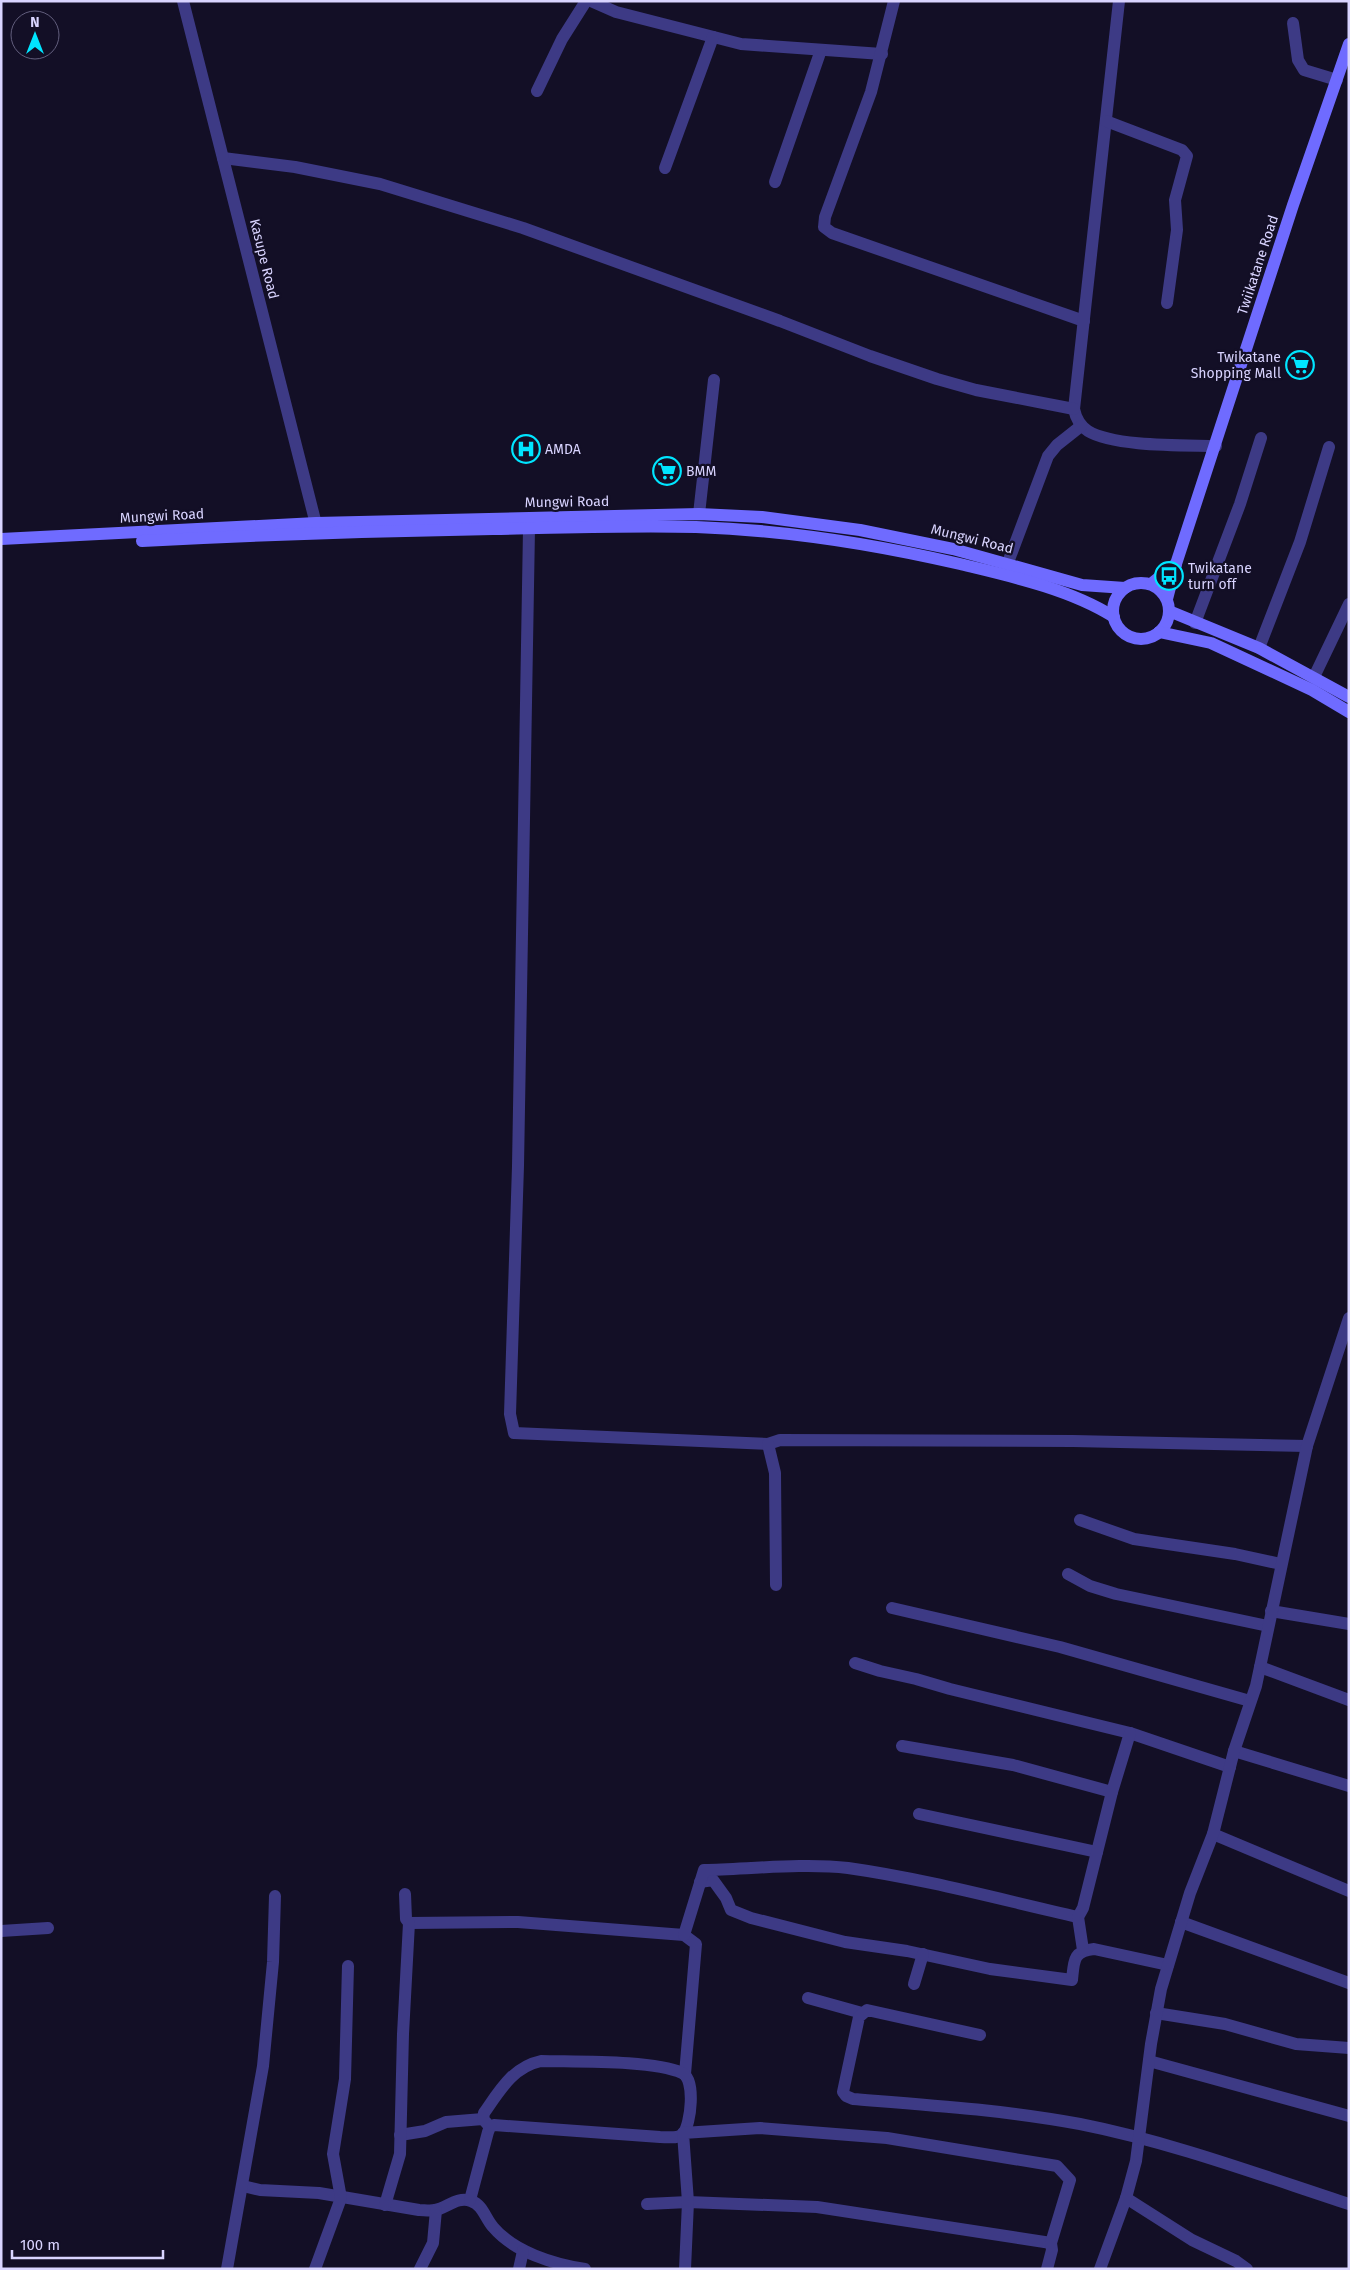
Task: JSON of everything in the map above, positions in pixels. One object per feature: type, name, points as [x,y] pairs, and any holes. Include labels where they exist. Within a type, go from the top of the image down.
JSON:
[{"type":"main road","name":"Twiikatane Road","points":[[1168,605],[1176,564],[1293,205],[1349,44]]},
{"type":"main road","name":"Mungwi Road","points":[[1,539],[699,514],[762,517],[860,530],[953,549],[1096,605],[1114,617]]},
{"type":"main road","name":"Mungwi Road","points":[[1,547],[317,528],[529,529],[696,527],[837,540],[896,549],[1082,584],[1126,588]]},
{"type":"main road","points":[[1151,584],[1176,564]]},
{"type":"main road","points":[[1168,605],[1165,626],[1160,632],[1151,637],[1142,639],[1132,637],[1118,626],[1114,617],[1115,600],[1126,588],[1142,583],[1151,584],[1157,588],[1168,605],[1195,623],[1259,648],[1349,697]]},
{"type":"main road","points":[[1160,632],[1211,643],[1303,686],[1349,712]]},
{"type":"street","name":"Kasupe Road","points":[[183,1],[317,528]]},
{"type":"street","points":[[537,91],[562,39],[586,1]]},
{"type":"street","points":[[590,1],[616,12],[741,44],[882,54]]},
{"type":"street","points":[[894,1],[882,54],[853,145],[825,217],[824,227],[832,233],[1084,321]]},
{"type":"street","points":[[1119,1],[1074,409],[1081,426],[1090,432],[1102,436],[1140,443],[1216,446]]},
{"type":"street","points":[[1293,23],[1298,60],[1304,70],[1337,80]]},
{"type":"street","points":[[665,168],[713,37]]},
{"type":"street","points":[[775,182],[821,50]]},
{"type":"street","points":[[1106,121],[1182,150],[1186,156],[1175,200],[1177,230],[1167,303]]},
{"type":"street","points":[[223,158],[296,167],[380,184],[523,228],[928,376],[984,392],[1074,409]]},
{"type":"street","points":[[699,514],[714,380]]},
{"type":"street","points":[[1005,569],[1048,456],[1057,445],[1081,426]]},
{"type":"street","points":[[1195,623],[1240,504],[1261,438]]},
{"type":"street","points":[[1259,648],[1300,542],[1329,447]]},
{"type":"street","points":[[529,529],[518,1156],[510,1414],[514,1433],[768,1444],[780,1440],[1307,1446]]},
{"type":"street","points":[[1314,677],[1349,604]]},
{"type":"street","points":[[1100,2269],[1126,2198],[1140,2139],[1156,2013],[1168,1965],[1213,1834],[1234,1751],[1260,1667],[1307,1446],[1320,1400],[1349,1318]]},
{"type":"street","points":[[768,1444],[775,1473],[776,1585]]},
{"type":"street","points":[[1080,1520],[1134,1539],[1235,1554],[1281,1564]]},
{"type":"street","points":[[1068,1574],[1090,1586],[1116,1594],[1268,1626]]},
{"type":"street","points":[[892,1608],[1060,1647],[1088,1657],[1250,1701]]},
{"type":"street","points":[[1271,1611],[1349,1624]]},
{"type":"street","points":[[855,1663],[880,1672],[916,1678],[950,1689],[1130,1733],[1230,1767]]},
{"type":"street","points":[[1260,1667],[1349,1700]]},
{"type":"street","points":[[1083,1950],[1078,1917],[1083,1908],[1112,1792],[1130,1733]]},
{"type":"street","points":[[902,1746],[1013,1765],[1112,1792]]},
{"type":"street","points":[[1234,1751],[1349,1786]]},
{"type":"street","points":[[919,1814],[1097,1852]]},
{"type":"street","points":[[1213,1834],[1349,1891]]},
{"type":"street","points":[[684,1935],[704,1870],[791,1867],[846,1868],[956,1888],[1078,1917]]},
{"type":"street","points":[[700,1882],[713,1880],[726,1898],[731,1910],[751,1918],[845,1942],[923,1954],[990,1969],[1072,1980],[1075,1958],[1083,1950],[1094,1949],[1168,1965]]},
{"type":"street","points":[[385,2205],[400,2154],[409,1923],[406,1919],[405,1894]]},
{"type":"street","points":[[227,2269],[263,2066],[272,1962],[275,1896]]},
{"type":"street","points":[[409,1923],[518,1922],[684,1935],[696,1944],[685,2074],[689,2081],[690,2101],[683,2134],[688,2202],[685,2269]]},
{"type":"street","points":[[1182,1922],[1349,1983]]},
{"type":"street","points":[[1,1931],[48,1928]]},
{"type":"street","points":[[914,1984],[923,1954]]},
{"type":"street","points":[[315,2269],[341,2198],[333,2154],[345,2079],[348,1966]]},
{"type":"street","points":[[808,1998],[862,2013]]},
{"type":"street","points":[[980,2035],[867,2010],[862,2013],[857,2022],[843,2092],[846,2096],[853,2098],[966,2107],[1081,2124],[1188,2152],[1349,2204]]},
{"type":"street","points":[[1156,2013],[1225,2024],[1296,2044],[1349,2048]]},
{"type":"street","points":[[470,2200],[487,2123],[484,2113],[515,2072],[528,2064],[541,2061],[644,2066],[685,2074]]},
{"type":"street","points":[[1149,2061],[1349,2116]]},
{"type":"street","points":[[400,2135],[425,2131],[446,2122],[487,2123],[660,2137],[678,2137],[683,2134],[760,2128],[877,2138],[1057,2166],[1070,2180],[1051,2243],[1052,2250],[1047,2269]]},
{"type":"street","points":[[243,2186],[260,2190],[319,2193],[385,2205],[436,2210],[456,2201],[470,2200],[478,2205],[493,2227],[524,2251],[540,2258],[585,2269]]},
{"type":"street","points":[[1126,2198],[1192,2240],[1236,2261],[1248,2269]]},
{"type":"street","points":[[647,2204],[688,2202],[817,2207],[1051,2243]]},
{"type":"street","points":[[420,2269],[433,2242],[436,2210]]},
{"type":"street","points":[[519,2269],[524,2251]]},
{"type":"place","name":"Twikatane Shopping Mall","points":[[1300,365]]},
{"type":"place","name":"AMDA","points":[[526,449]]},
{"type":"place","name":"BMM","points":[[667,471]]},
{"type":"place","name":"Twikatane turn off","points":[[1169,576]]}]
